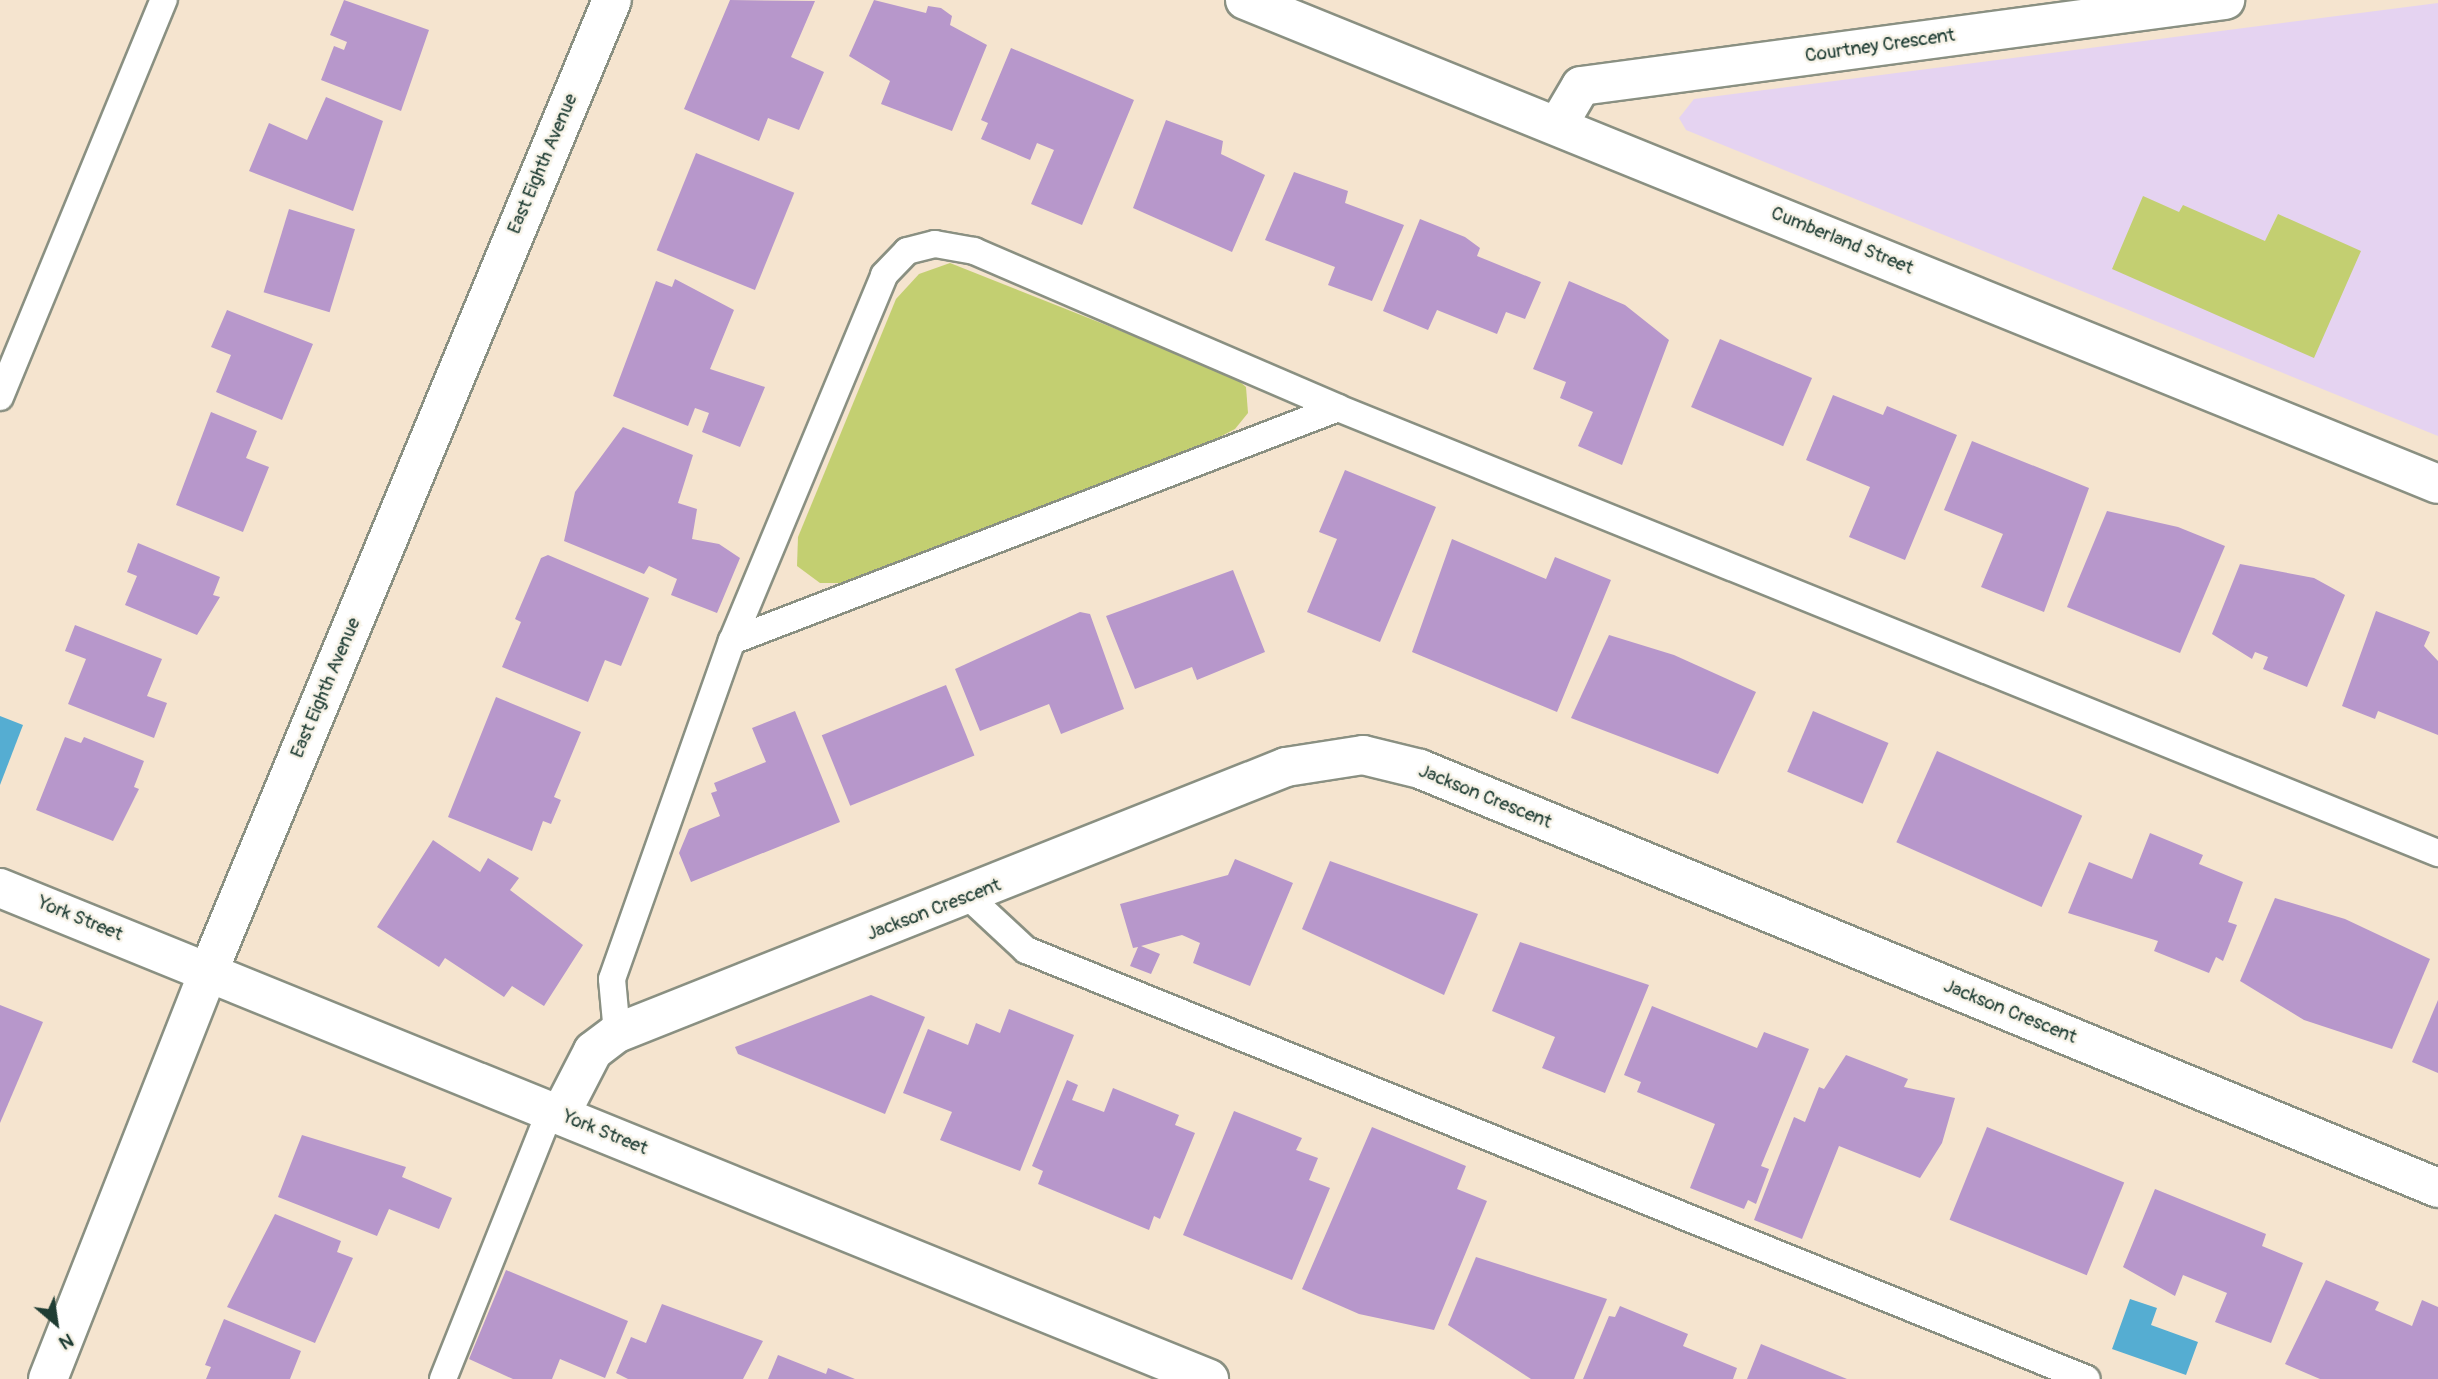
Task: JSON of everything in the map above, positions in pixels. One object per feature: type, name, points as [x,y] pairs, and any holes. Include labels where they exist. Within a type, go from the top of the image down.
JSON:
[{"type":"street","name":"East Eighth Avenue","points":[[48,1379],[209,970],[612,0]]},
{"type":"street","name":"Cumberland Street","points":[[1245,0],[2438,485]]},
{"type":"street","name":"Courtney Crescent","points":[[1558,125],[1581,86],[2225,0]]},
{"type":"street","name":"Jackson Crescent","points":[[555,1113],[593,1051],[617,1033],[969,897],[1286,766],[1363,755],[1420,769],[2438,1188]]},
{"type":"street","name":"York Street","points":[[0,888],[209,970],[1209,1379]]},
{"type":"lane","points":[[0,397],[164,0]]},
{"type":"lane","points":[[617,1033],[612,979],[732,641],[863,316],[884,275],[907,251],[935,244],[974,251],[1338,408],[2438,853]]},
{"type":"lane","points":[[732,641],[1338,408]]},
{"type":"lane","points":[[969,897],[1026,950],[2087,1379]]},
{"type":"lane","points":[[443,1379],[555,1113]]},
{"type":"shaded area","points":[[2438,3],[2438,436],[1686,130],[1679,118],[1694,99]]},
{"type":"green space","points":[[2143,196],[2179,212],[2183,205],[2265,241],[2278,214],[2361,251],[2314,358],[2112,269]]},
{"type":"green space","points":[[950,263],[1232,375],[1246,387],[1248,413],[1235,429],[1208,443],[853,583],[820,583],[797,566],[798,537],[896,299],[919,274]]},
{"type":"water","points":[[0,716],[23,725],[0,785]]},
{"type":"water","points":[[2130,1299],[2157,1308],[2151,1325],[2198,1342],[2186,1375],[2112,1349]]},
{"type":"building","points":[[344,0],[429,30],[401,111],[321,80],[334,46],[344,50],[347,42],[330,35]]},
{"type":"building","points":[[730,0],[815,1],[791,57],[824,72],[799,130],[768,118],[759,141],[684,109]]},
{"type":"building","points":[[874,0],[926,13],[928,6],[941,8],[952,16],[950,25],[987,45],[952,131],[881,104],[890,81],[849,56]]},
{"type":"building","points":[[1011,48],[1134,100],[1082,225],[1031,204],[1054,150],[1037,143],[1030,160],[981,139],[988,123],[981,120]]},
{"type":"building","points":[[326,97],[383,121],[353,211],[249,171],[269,123],[307,140]]},
{"type":"building","points":[[1166,120],[1223,141],[1221,154],[1265,175],[1232,252],[1133,208]]},
{"type":"building","points":[[696,153],[794,193],[755,290],[657,250]]},
{"type":"building","points":[[1294,172],[1348,191],[1345,203],[1404,225],[1372,301],[1328,285],[1335,267],[1265,240]]},
{"type":"building","points":[[289,209],[355,229],[330,312],[264,292]]},
{"type":"building","points":[[1420,219],[1465,237],[1480,248],[1477,256],[1541,282],[1525,319],[1506,312],[1497,334],[1437,310],[1428,330],[1383,311]]},
{"type":"building","points":[[675,279],[734,310],[710,369],[765,387],[740,447],[702,432],[709,413],[695,408],[688,426],[613,396],[656,281],[672,287]]},
{"type":"building","points":[[1569,281],[1625,305],[1669,340],[1622,465],[1578,446],[1593,412],[1560,398],[1566,382],[1533,369]]},
{"type":"building","points":[[227,310],[313,344],[282,420],[216,392],[231,355],[211,347]]},
{"type":"building","points":[[1720,339],[1812,378],[1783,446],[1691,407]]},
{"type":"building","points":[[1833,395],[1883,415],[1887,406],[1957,435],[1905,560],[1849,537],[1870,487],[1806,460]]},
{"type":"building","points":[[211,412],[257,431],[246,458],[269,467],[243,532],[176,505]]},
{"type":"building","points":[[623,427],[693,455],[678,503],[697,509],[692,539],[719,544],[740,558],[717,613],[671,595],[677,579],[649,566],[644,574],[564,541],[575,492]]},
{"type":"building","points":[[1972,441],[2089,488],[2044,612],[1981,587],[2003,534],[1944,510]]},
{"type":"building","points":[[1345,470],[1436,507],[1380,642],[1307,612],[1337,539],[1319,532]]},
{"type":"building","points":[[2107,511],[2178,527],[2225,546],[2180,653],[2067,607]]},
{"type":"building","points":[[1452,539],[1546,579],[1555,557],[1611,580],[1557,712],[1412,652]]},
{"type":"building","points":[[138,543],[220,577],[213,595],[220,597],[197,635],[125,605],[137,576],[127,572]]},
{"type":"building","points":[[548,555],[649,598],[621,666],[605,660],[588,702],[502,667],[521,622],[515,619],[541,558]]},
{"type":"building","points":[[2240,564],[2314,578],[2345,595],[2307,687],[2263,669],[2268,657],[2255,652],[2252,659],[2212,634]]},
{"type":"building","points":[[1233,570],[1265,652],[1197,680],[1192,667],[1135,689],[1106,616]]},
{"type":"building","points":[[2376,611],[2430,632],[2424,646],[2438,661],[2438,735],[2378,711],[2375,719],[2342,706]]},
{"type":"building","points":[[1080,612],[1090,614],[1124,709],[1061,734],[1049,704],[980,731],[955,669]]},
{"type":"building","points":[[75,625],[162,659],[147,696],[167,703],[154,738],[68,704],[86,659],[65,651]]},
{"type":"building","points":[[1609,635],[1674,655],[1756,692],[1718,774],[1571,718]]},
{"type":"building","points":[[946,685],[974,755],[850,806],[822,735]]},
{"type":"building","points":[[496,697],[581,732],[554,797],[561,800],[551,824],[543,821],[532,851],[448,817]]},
{"type":"building","points":[[795,711],[840,822],[691,882],[679,853],[689,829],[720,816],[711,793],[717,791],[714,783],[766,762],[752,728]]},
{"type":"building","points":[[1813,711],[1888,743],[1863,804],[1787,772]]},
{"type":"building","points":[[65,737],[81,743],[84,737],[144,761],[134,787],[139,789],[113,841],[36,810]]},
{"type":"building","points":[[1937,751],[2082,816],[2042,907],[1896,842]]},
{"type":"building","points":[[2150,833],[2203,855],[2199,864],[2243,882],[2228,922],[2237,925],[2223,961],[2216,957],[2209,973],[2154,951],[2158,941],[2068,913],[2089,862],[2132,879]]},
{"type":"building","points":[[433,840],[480,872],[488,858],[519,878],[510,890],[583,945],[544,1006],[512,986],[504,997],[445,958],[439,967],[377,927]]},
{"type":"building","points":[[1235,859],[1293,883],[1250,986],[1193,963],[1200,943],[1182,935],[1141,946],[1160,954],[1151,974],[1130,966],[1138,947],[1133,948],[1120,904],[1228,875]]},
{"type":"building","points":[[1330,861],[1478,914],[1444,995],[1302,929]]},
{"type":"building","points":[[2275,898],[2345,919],[2430,959],[2392,1049],[2304,1020],[2240,981]]},
{"type":"building","points":[[1520,942],[1649,985],[1605,1093],[1542,1068],[1555,1037],[1492,1011]]},
{"type":"building","points":[[871,995],[925,1017],[885,1114],[738,1054],[735,1047]]},
{"type":"building","points":[[2438,1000],[2438,1073],[2412,1062]]},
{"type":"building","points":[[0,1005],[43,1022],[0,1123]]},
{"type":"building","points":[[1652,1006],[1757,1048],[1764,1032],[1809,1049],[1761,1166],[1769,1169],[1756,1204],[1748,1200],[1744,1209],[1690,1188],[1715,1124],[1637,1092],[1641,1082],[1624,1075]]},
{"type":"building","points":[[1009,1009],[1074,1035],[1020,1171],[940,1140],[952,1112],[903,1093],[928,1029],[968,1045],[976,1023],[1000,1033]]},
{"type":"building","points":[[1846,1055],[1908,1079],[1904,1087],[1955,1098],[1942,1143],[1920,1178],[1839,1146],[1802,1239],[1754,1220],[1794,1117],[1805,1122],[1819,1087],[1824,1089]]},
{"type":"building","points":[[1067,1080],[1078,1085],[1072,1100],[1104,1112],[1113,1088],[1179,1115],[1175,1125],[1195,1133],[1160,1219],[1154,1216],[1149,1230],[1038,1184],[1043,1171],[1032,1166]]},
{"type":"building","points":[[1234,1111],[1302,1138],[1296,1150],[1318,1158],[1309,1180],[1330,1188],[1292,1280],[1183,1235]]},
{"type":"building","points":[[1372,1127],[1466,1166],[1457,1189],[1487,1201],[1434,1330],[1359,1314],[1302,1289]]},
{"type":"building","points":[[1987,1127],[2124,1182],[2087,1275],[1950,1220]]},
{"type":"building","points":[[302,1135],[406,1167],[402,1177],[452,1198],[439,1229],[389,1209],[377,1236],[278,1197]]},
{"type":"building","points":[[2155,1189],[2266,1234],[2262,1246],[2303,1263],[2271,1343],[2215,1322],[2227,1293],[2183,1275],[2175,1296],[2123,1267]]},
{"type":"building","points":[[275,1214],[341,1241],[337,1252],[353,1258],[315,1343],[227,1307]]},
{"type":"building","points":[[1476,1257],[1607,1299],[1574,1379],[1531,1379],[1448,1325]]},
{"type":"building","points":[[506,1270],[628,1321],[605,1378],[560,1359],[552,1379],[513,1379],[469,1359]]},
{"type":"building","points":[[2326,1280],[2379,1302],[2375,1310],[2412,1326],[2422,1300],[2438,1307],[2438,1379],[2320,1379],[2285,1364]]},
{"type":"building","points":[[662,1304],[763,1341],[743,1379],[628,1379],[616,1373],[631,1337],[646,1343]]},
{"type":"building","points":[[1620,1306],[1688,1334],[1683,1346],[1737,1368],[1733,1379],[1583,1379],[1609,1316],[1615,1317]]},
{"type":"building","points":[[224,1319],[301,1351],[290,1379],[206,1379],[211,1367],[205,1365]]},
{"type":"building","points":[[1761,1344],[1847,1379],[1747,1379]]},
{"type":"building","points":[[778,1355],[826,1374],[828,1368],[855,1379],[768,1379]]}]
